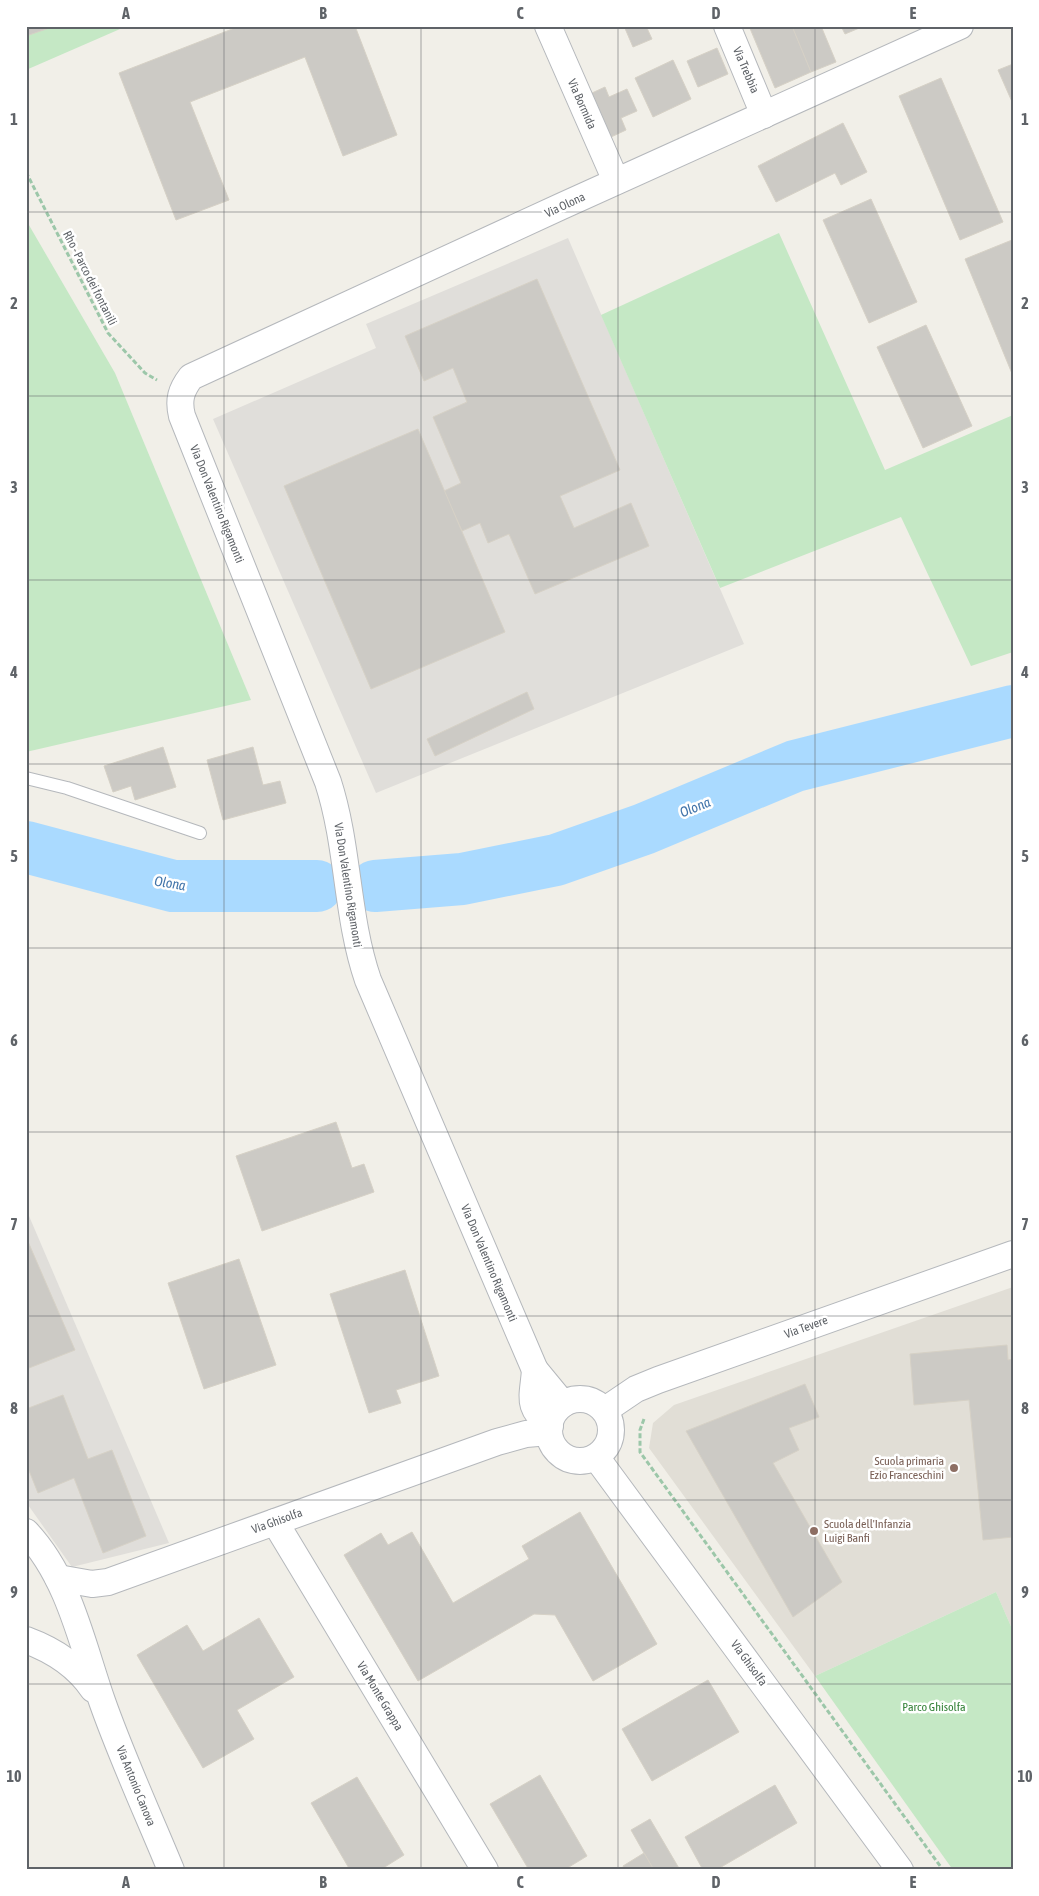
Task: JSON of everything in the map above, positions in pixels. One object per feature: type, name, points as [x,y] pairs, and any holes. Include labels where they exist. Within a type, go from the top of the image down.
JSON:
[{"type":"street","name":"Via Bormida","points":[[548,26],[616,182]]},
{"type":"street","name":"Via Trebbia","points":[[727,26],[764,114]]},
{"type":"street","name":"Via Olona","points":[[180,395],[191,377],[960,26]]},
{"type":"street","name":"Via Don Valentino Rigamonti","points":[[180,395],[182,416],[336,805],[353,926],[359,954],[368,980],[535,1370],[563,1404]]},
{"type":"street","name":"Via Tevere","points":[[604,1410],[636,1389],[658,1380],[1013,1254]]},
{"type":"street","name":"Via Don Valentino Rigamonti","points":[[535,1370],[532,1403],[535,1412],[549,1429]]},
{"type":"street","points":[[579,1399],[597,1404],[604,1410],[609,1419],[610,1440],[604,1450],[596,1457],[576,1461],[566,1458],[557,1451],[551,1442],[549,1429],[554,1412],[563,1404],[579,1399]]},
{"type":"street","name":"Via Ghisolfa","points":[[58,1578],[92,1584],[108,1582],[496,1442],[549,1429]]},
{"type":"street","name":"Via Ghisolfa","points":[[596,1457],[900,1870]]},
{"type":"street","name":"Via Monte Grappa","points":[[275,1522],[485,1870]]},
{"type":"street","points":[[26,1532],[39,1545],[58,1578]]},
{"type":"street","name":"Via Antonio Canova","points":[[58,1578],[78,1626],[102,1702],[170,1870]]},
{"type":"street","name":"Via Antonio Canova","points":[[26,1640],[49,1649],[75,1667],[87,1680],[102,1702]]},
{"type":"lane","points":[[26,778],[67,788],[200,834]]},
{"type":"path","name":"Rho - Parco dei fontanili","points":[[26,172],[108,333],[145,372],[180,395]]},
{"type":"path","points":[[645,1416],[640,1430],[640,1452],[943,1870]]},
{"type":"shaded area","points":[[568,238],[744,644],[376,793],[213,419],[376,348],[366,324]]},
{"type":"shaded area","points":[[26,1209],[169,1543],[72,1567],[26,1502]]},
{"type":"shaded area","name":"Scuola dell'Infanzia Luigi Banfi","points":[[1013,1287],[1013,1631],[996,1592],[815,1676],[649,1448],[653,1423],[674,1405]]},
{"type":"green space","points":[[26,26],[127,26],[26,70]]},
{"type":"green space","points":[[26,220],[115,373],[251,700],[26,752]]},
{"type":"green space","points":[[779,233],[885,470],[1013,415],[1013,652],[971,666],[901,517],[720,588],[601,315]]},
{"type":"green space","name":"Parco Ghisolfa","points":[[996,1592],[1013,1631],[1013,1870],[953,1870],[815,1676]]},
{"type":"building","points":[[26,26],[55,26],[26,36]]},
{"type":"building","points":[[240,26],[355,26],[397,135],[343,156],[305,57],[190,102],[229,200],[176,220],[119,73]]},
{"type":"building","points":[[624,26],[646,26],[652,39],[633,47]]},
{"type":"building","points":[[749,26],[792,26],[811,72],[775,88]]},
{"type":"building","points":[[792,26],[821,26],[836,62],[811,72]]},
{"type":"building","points":[[841,26],[864,26],[845,34]]},
{"type":"building","points":[[717,48],[728,74],[698,87],[687,61]]},
{"type":"building","points":[[673,60],[691,99],[653,117],[635,78]]},
{"type":"building","points":[[1013,64],[1013,104],[998,70]]},
{"type":"building","points":[[941,78],[1003,222],[960,240],[899,96]]},
{"type":"building","points":[[605,87],[609,97],[627,89],[637,111],[621,118],[626,130],[611,137],[592,93]]},
{"type":"building","points":[[843,123],[867,172],[841,185],[835,173],[776,202],[758,166]]},
{"type":"building","points":[[871,199],[917,302],[869,323],[823,220]]},
{"type":"building","points":[[1012,240],[1013,243],[1013,376],[965,259]]},
{"type":"building","points":[[537,279],[620,470],[560,496],[574,528],[631,503],[649,546],[535,594],[509,534],[488,543],[480,523],[462,531],[444,491],[461,483],[433,417],[467,402],[453,368],[424,381],[405,336]]},
{"type":"building","points":[[926,325],[972,426],[923,448],[877,347]]},
{"type":"building","points":[[418,429],[505,632],[371,689],[284,486]]},
{"type":"building","points":[[527,692],[534,709],[435,756],[427,739]]},
{"type":"building","points":[[163,747],[176,787],[135,800],[131,786],[113,792],[104,766]]},
{"type":"building","points":[[253,747],[263,785],[280,781],[286,803],[223,820],[207,760]]},
{"type":"building","points":[[336,1122],[352,1168],[364,1164],[374,1192],[262,1231],[236,1156]]},
{"type":"building","points":[[26,1237],[75,1350],[29,1368],[26,1361]]},
{"type":"building","points":[[239,1259],[276,1365],[204,1389],[168,1283]]},
{"type":"building","points":[[405,1270],[439,1376],[396,1390],[401,1403],[369,1413],[330,1294]]},
{"type":"building","points":[[1007,1345],[1008,1360],[1013,1359],[1013,1537],[983,1540],[969,1400],[914,1405],[910,1354]]},
{"type":"building","points":[[805,1384],[819,1417],[789,1428],[799,1450],[773,1463],[842,1582],[793,1617],[686,1431]]},
{"type":"building","points":[[63,1395],[88,1459],[112,1450],[146,1536],[103,1553],[74,1478],[38,1493],[26,1463],[26,1409]]},
{"type":"building","points":[[580,1512],[657,1644],[593,1681],[555,1615],[534,1614],[418,1681],[344,1555],[381,1533],[388,1545],[412,1532],[453,1603],[529,1559],[522,1546]]},
{"type":"building","points":[[259,1618],[294,1677],[237,1710],[254,1739],[203,1768],[137,1655],[187,1625],[203,1651]]},
{"type":"building","points":[[708,1680],[739,1732],[652,1781],[622,1729]]},
{"type":"building","points":[[540,1775],[587,1856],[564,1870],[529,1870],[490,1804]]},
{"type":"building","points":[[357,1777],[404,1855],[380,1870],[350,1870],[311,1803]]},
{"type":"building","points":[[775,1785],[797,1823],[716,1870],[703,1870],[685,1837]]},
{"type":"building","points":[[650,1819],[680,1870],[654,1870],[644,1853],[631,1830]]},
{"type":"building","points":[[644,1853],[654,1870],[625,1870],[623,1866]]},
{"type":"waterway","name":"Olona","points":[[375,886],[462,879],[556,860],[644,829],[795,766],[1013,711]]},
{"type":"waterway","name":"Olona","points":[[26,847],[173,886],[317,886]]},
{"type":"place","name":"Scuola primaria Ezio Franceschini","points":[[954,1468]]},
{"type":"place","name":"Scuola dell'Infanzia Luigi Banfi","points":[[814,1531]]}]
